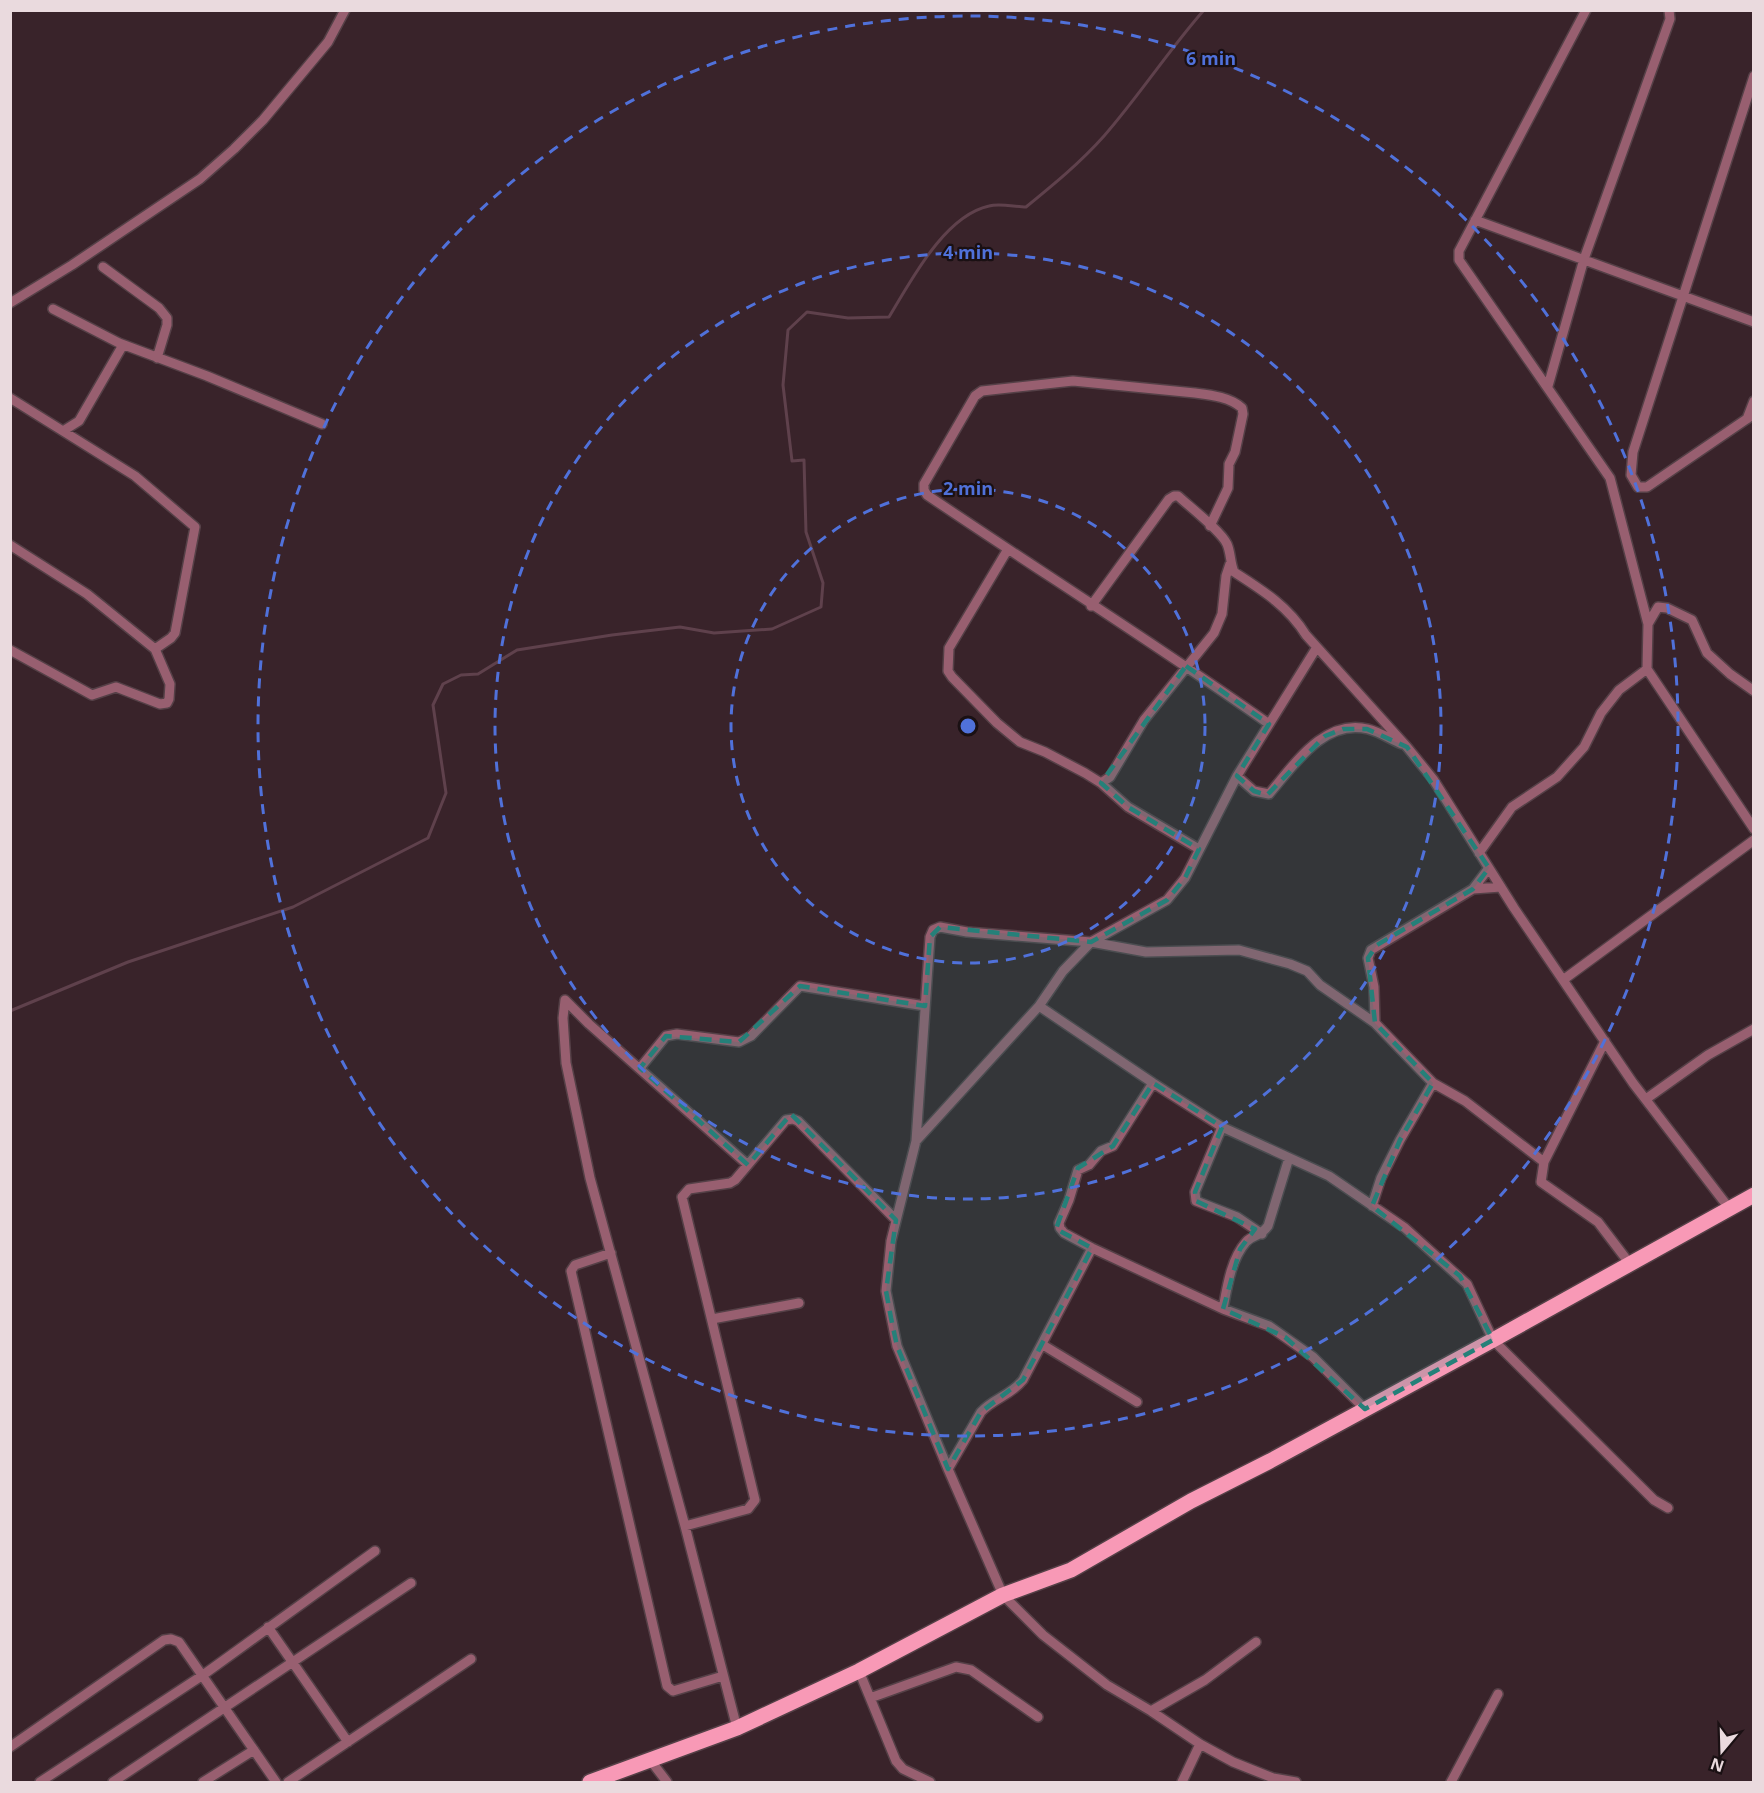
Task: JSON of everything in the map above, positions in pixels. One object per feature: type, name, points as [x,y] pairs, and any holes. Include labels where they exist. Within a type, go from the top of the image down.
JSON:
[{"type":"main road","points":[[590,1782],[737,1728],[859,1671],[1003,1595],[1071,1570],[1191,1501],[1270,1461],[1493,1340],[1754,1195]]},
{"type":"street","points":[[10,303],[72,265],[200,179],[226,157],[263,120],[322,50],[345,10]]},
{"type":"street","points":[[1586,10],[1459,251],[1459,260],[1610,478],[1648,624],[1647,669],[1754,829]]},
{"type":"street","points":[[1548,386],[1584,259],[1670,19],[1669,10]]},
{"type":"street","points":[[1754,76],[1633,452],[1631,475],[1638,487],[1647,487],[1750,416],[1754,401]]},
{"type":"street","points":[[1475,220],[1754,322]]},
{"type":"street","points":[[103,267],[159,308],[167,318],[157,358]]},
{"type":"street","points":[[53,309],[123,345],[207,376],[322,424]]},
{"type":"street","points":[[63,431],[79,421],[123,345]]},
{"type":"street","points":[[1210,526],[1228,488],[1229,464],[1243,414],[1238,403],[1205,394],[1073,381],[982,391],[975,396],[924,484],[927,495],[1091,606],[1186,666],[1269,724]]},
{"type":"street","points":[[10,398],[135,476],[195,527],[175,633],[155,649]]},
{"type":"street","points":[[1091,606],[1174,496],[1178,496],[1227,545],[1234,573],[1283,606],[1407,747],[1432,779],[1501,887],[1605,1041],[1729,1208]]},
{"type":"street","points":[[1008,549],[949,648],[948,670],[952,677],[988,715],[1020,742],[1045,752],[1101,783],[1128,807],[1198,849]]},
{"type":"street","points":[[10,651],[92,695],[116,687],[160,704],[167,703],[170,684],[155,649],[87,594],[12,550]]},
{"type":"street","points":[[1101,783],[1110,777],[1144,720],[1214,633],[1222,614],[1226,576],[1230,564]]},
{"type":"street","points":[[1648,624],[1658,607],[1667,608],[1692,620],[1707,653],[1730,674],[1754,691]]},
{"type":"street","points":[[916,1141],[1039,1006],[1063,970],[1091,942],[1167,900],[1185,878],[1237,776],[1317,647]]},
{"type":"street","points":[[1479,853],[1512,807],[1557,777],[1584,747],[1601,713],[1619,690],[1647,669]]},
{"type":"street","points":[[1237,776],[1254,790],[1269,794],[1311,746],[1325,736],[1343,729],[1368,729],[1407,747]]},
{"type":"street","points":[[1563,980],[1754,840]]},
{"type":"street","points":[[1375,1023],[1374,987],[1368,958],[1371,950],[1473,889],[1489,868]]},
{"type":"street","points":[[1473,889],[1501,887]]},
{"type":"street","points":[[1296,1782],[1273,1778],[1233,1762],[1200,1744],[1107,1685],[1043,1635],[1003,1595],[948,1469],[897,1347],[886,1291],[896,1220],[916,1141],[930,937],[933,930],[940,927],[967,932],[1091,942],[1146,952],[1239,950],[1267,956],[1307,971],[1320,985],[1375,1023],[1433,1083],[1465,1101],[1544,1162]]},
{"type":"street","points":[[640,1068],[666,1036],[677,1034],[740,1042],[751,1036],[800,986],[925,1006]]},
{"type":"street","points":[[737,1728],[686,1526],[590,1178],[566,1063],[563,1018],[565,1000],[748,1165]]},
{"type":"street","points":[[1039,1006],[1222,1127],[1329,1176],[1405,1228],[1467,1284],[1493,1340],[1654,1500],[1668,1508]]},
{"type":"street","points":[[1646,1099],[1708,1055],[1754,1029]]},
{"type":"street","points":[[1605,1041],[1544,1162],[1541,1182],[1598,1222],[1630,1264]]},
{"type":"street","points":[[1153,1083],[1113,1146],[1101,1151],[1089,1165],[1078,1170],[1059,1223],[1060,1228],[1064,1233],[1092,1248],[1223,1309],[1269,1326],[1312,1357],[1365,1409]]},
{"type":"street","points":[[1372,1206],[1381,1178],[1433,1083]]},
{"type":"street","points":[[686,1526],[748,1509],[755,1500],[682,1197],[689,1189],[735,1180],[786,1120],[793,1119],[798,1121],[896,1220]]},
{"type":"street","points":[[1222,1127],[1195,1192],[1196,1201],[1237,1217],[1262,1234]]},
{"type":"street","points":[[1223,1309],[1228,1285],[1240,1250],[1248,1239],[1262,1234],[1268,1226],[1289,1158]]},
{"type":"street","points":[[948,1469],[981,1412],[1012,1393],[1017,1387],[1043,1345],[1092,1248]]},
{"type":"street","points":[[611,1253],[575,1265],[571,1271],[667,1686],[673,1690],[723,1676]]},
{"type":"street","points":[[712,1319],[799,1303]]},
{"type":"street","points":[[1043,1345],[1137,1402]]},
{"type":"street","points":[[40,1782],[203,1675],[375,1551]]},
{"type":"street","points":[[113,1782],[411,1583]]},
{"type":"street","points":[[268,1627],[348,1742]]},
{"type":"street","points":[[10,1747],[164,1640],[171,1639],[178,1642],[203,1675],[276,1782]]},
{"type":"street","points":[[1151,1711],[1205,1680],[1256,1642]]},
{"type":"street","points":[[288,1782],[471,1659]]},
{"type":"street","points":[[870,1698],[956,1667],[971,1670],[1038,1717]]},
{"type":"street","points":[[859,1671],[896,1761],[903,1769],[930,1782]]},
{"type":"street","points":[[1451,1782],[1498,1694]]},
{"type":"street","points":[[1182,1782],[1200,1744]]},
{"type":"street","points":[[203,1782],[254,1750]]},
{"type":"street","points":[[651,1761],[667,1782]]},
{"type":"highlighted area","points":[[1186,666],[1269,724],[1237,776],[1254,791],[1267,795],[1325,736],[1343,729],[1367,729],[1407,747],[1489,868],[1473,889],[1377,945],[1368,958],[1375,1023],[1433,1083],[1400,1140],[1372,1206],[1460,1276],[1493,1340],[1365,1409],[1285,1337],[1223,1309],[1240,1249],[1255,1229],[1196,1201],[1195,1192],[1222,1127],[1153,1083],[1113,1146],[1078,1168],[1056,1229],[1092,1248],[1023,1380],[981,1412],[948,1469],[897,1346],[891,1318],[886,1291],[896,1220],[791,1114],[748,1165],[640,1068],[666,1036],[739,1042],[800,986],[925,1006],[930,937],[940,927],[1091,942],[1167,900],[1185,878],[1199,849],[1128,807],[1101,783]]},
{"type":"waterway","points":[[10,1011],[128,962],[293,907],[428,838],[446,793],[433,705],[443,684],[461,675],[478,674],[517,650],[680,627],[714,633],[772,629],[821,607],[823,583],[806,532],[804,460],[792,461],[783,385],[788,330],[807,312],[848,318],[889,317],[930,252],[957,222],[973,212],[993,205],[1026,207],[1085,155],[1117,121],[1204,10]]}]
